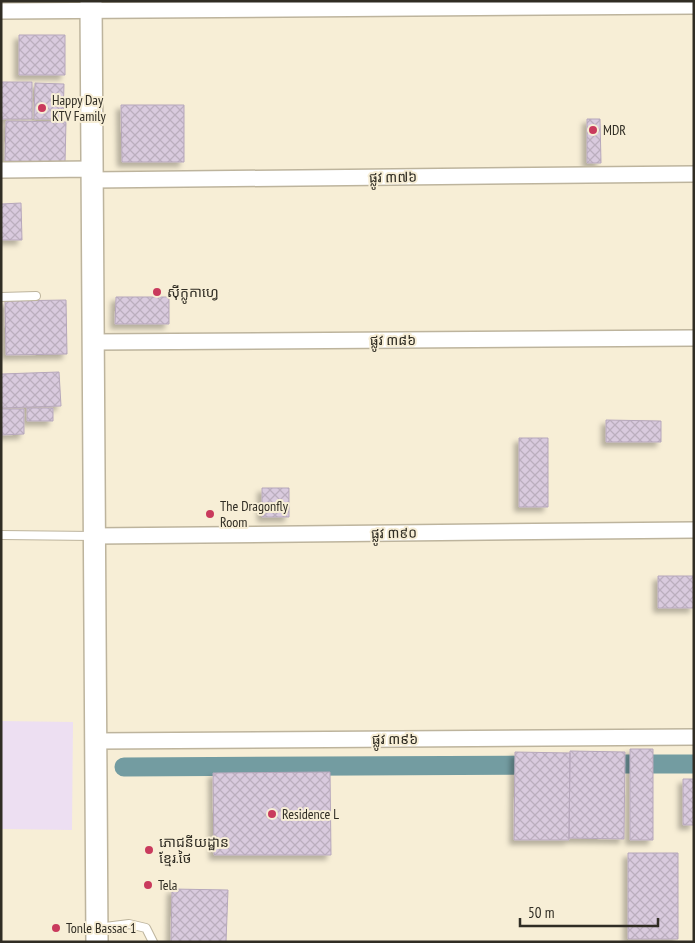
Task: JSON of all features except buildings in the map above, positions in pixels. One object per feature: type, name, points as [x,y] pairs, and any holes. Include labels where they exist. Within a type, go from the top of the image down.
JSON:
[{"type":"street","points":[[91,6],[97,935]]},
{"type":"street","points":[[1,11],[91,6],[694,6]]},
{"type":"street","name":"ផ្លូវ ៣៧៦","points":[[1,170],[92,174],[694,174]]},
{"type":"street","name":"ផ្លូវ ៣៨៦","points":[[93,342],[694,338]]},
{"type":"street","name":"ផ្លូវ ៣៩០","points":[[94,536],[694,530]]},
{"type":"street","name":"ផ្លូវ ៣៩៦","points":[[96,741],[694,737]]},
{"type":"lane","points":[[1,297],[36,296]]},
{"type":"lane","points":[[1,535],[94,536]]},
{"type":"lane","points":[[97,935],[129,924],[146,928],[153,942]]},
{"type":"shaded area","points":[[1,721],[73,722],[72,830],[1,829]]},
{"type":"waterway","points":[[600,764],[694,764]]},
{"type":"waterway","points":[[124,767],[540,765]]},
{"type":"place","name":"Happy Day KTV Family","points":[[42,108]]},
{"type":"place","name":"MDR","points":[[593,130]]},
{"type":"place","name":"ស៊ីក្លូកាហ្វេ","points":[[157,292]]},
{"type":"place","name":"The Dragonfly Room","points":[[210,514]]},
{"type":"place","name":"Residence L","points":[[272,814]]},
{"type":"place","name":"ភោជនីយដ្ឋាន ខ្មែរ.ថៃ","points":[[149,850]]},
{"type":"place","name":"Tela","points":[[148,885]]},
{"type":"place","name":"Tonle Bassac 1","points":[[56,928]]}]
